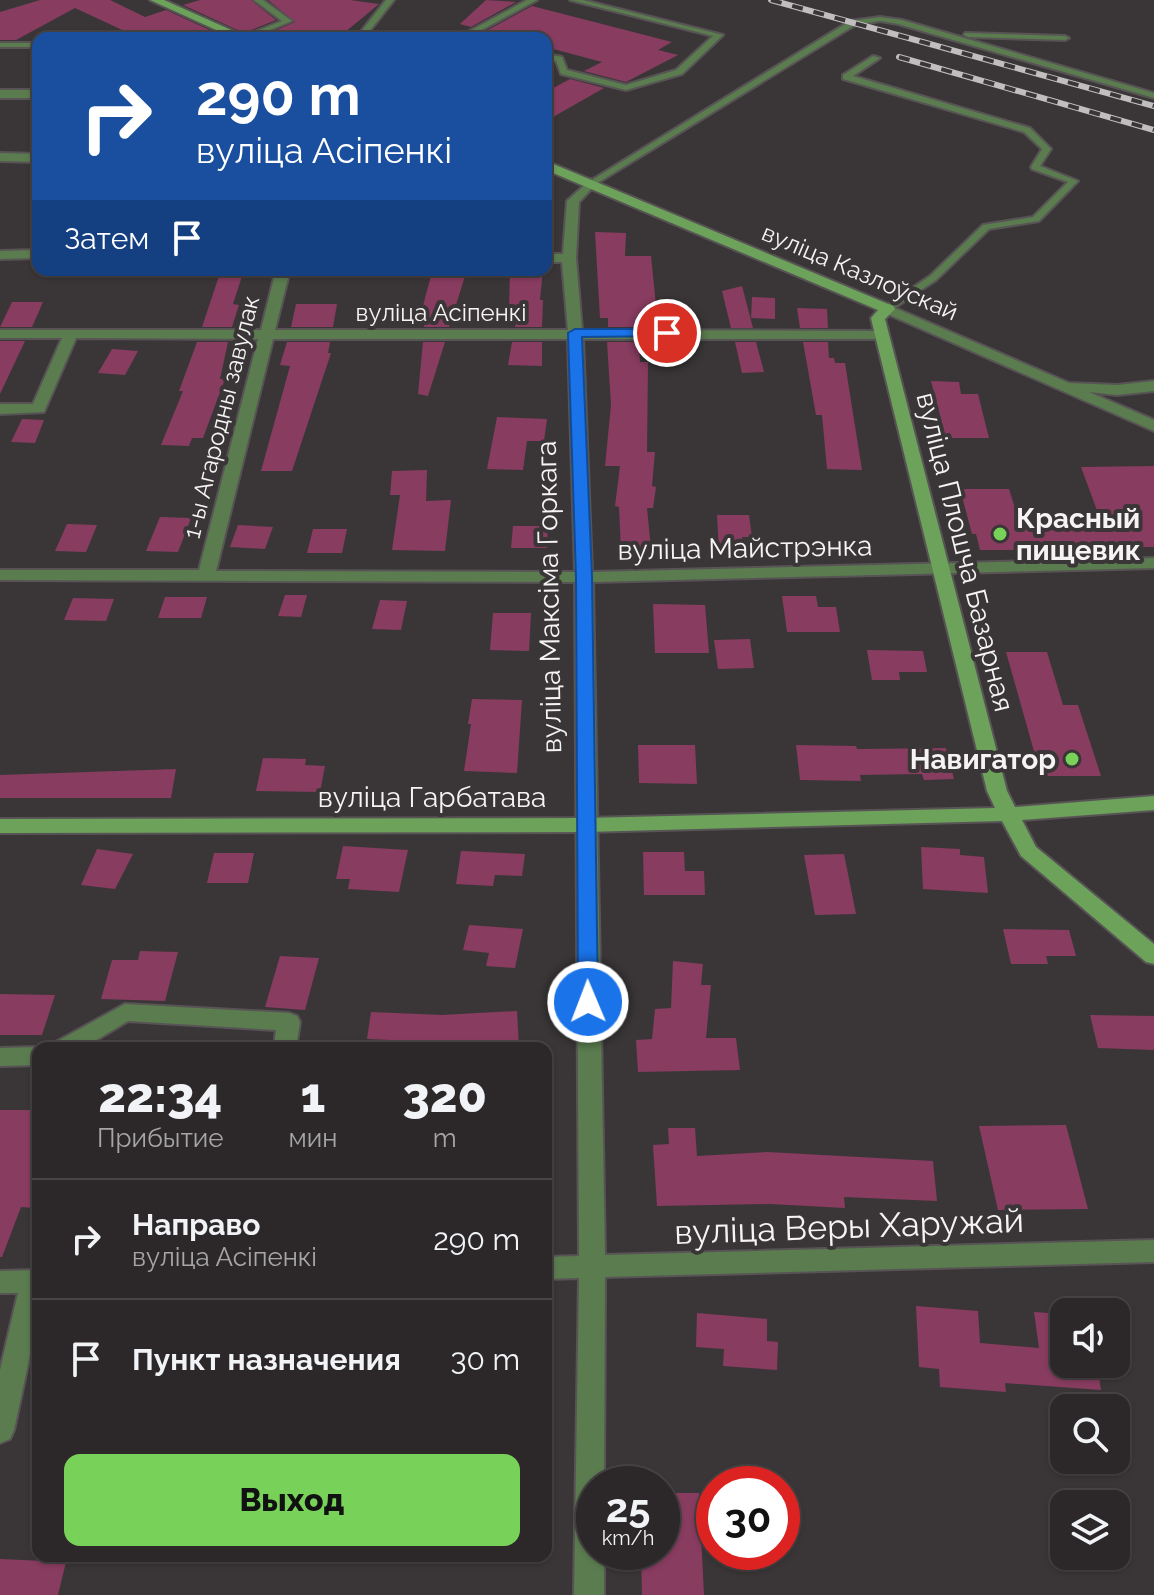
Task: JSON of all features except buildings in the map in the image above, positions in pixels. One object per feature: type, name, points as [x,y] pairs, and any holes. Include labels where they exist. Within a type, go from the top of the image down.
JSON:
[{"type":"street","points":[[155,0],[229,32]]},
{"type":"street","points":[[0,94],[32,94]]},
{"type":"street","points":[[0,157],[32,158]]},
{"type":"street","name":"вуліца Казлоўскай","points":[[552,167],[888,309],[1154,426]]},
{"type":"street","name":"вуліца Максіма Горкага","points":[[589,1595],[592,1267],[584,577],[575,333],[569,258],[573,201],[591,183]]},
{"type":"street","points":[[0,255],[32,254]]},
{"type":"street","points":[[552,258],[569,258]]},
{"type":"street","name":"1-ы Агародны завулак","points":[[206,576],[281,276]]},
{"type":"street","points":[[882,335],[878,318],[888,309]]},
{"type":"street","name":"вуліца Асіпенкі","points":[[0,334],[882,335]]},
{"type":"street","points":[[0,409],[39,409],[71,334]]},
{"type":"street","name":"вуліца Плошча Базарная","points":[[882,335],[997,791],[1028,851],[1154,956]]},
{"type":"street","points":[[1055,384],[1117,390],[1154,386]]},
{"type":"street","name":"вуліца Майстрэнка","points":[[0,575],[584,577],[1154,563]]},
{"type":"street","name":"вуліца Гарбатава","points":[[0,826],[585,825],[1009,814],[1154,803]]},
{"type":"street","points":[[74,1042],[125,1012],[289,1022],[286,1042]]},
{"type":"street","points":[[0,1057],[32,1056]]},
{"type":"street","name":"вуліца Веры Харужай","points":[[552,1268],[1154,1251]]},
{"type":"street","points":[[0,1282],[32,1281]]},
{"type":"street","points":[[0,1430],[32,1298]]},
{"type":"lane","points":[[261,3],[273,0]]},
{"type":"lane","points":[[365,32],[390,0]]},
{"type":"lane","points":[[472,32],[533,0]]},
{"type":"lane","points":[[552,57],[559,59],[564,72],[626,88],[679,72],[719,35],[574,0]]},
{"type":"lane","points":[[259,32],[288,21],[261,3]]},
{"type":"lane","points":[[591,183],[853,23],[880,19],[948,34],[1154,96]]},
{"type":"lane","points":[[948,34],[1065,38]]},
{"type":"lane","points":[[0,45],[32,45]]},
{"type":"lane","points":[[876,58],[846,77],[1027,130],[1047,149],[1035,167],[1074,181],[1036,219],[986,227],[933,278],[888,309]]},
{"type":"railway","points":[[771,0],[1154,106]]},
{"type":"railway","points":[[899,57],[1154,130]]},
{"type":"place","name":"Красный пищевик","points":[[1000,534]]},
{"type":"place","name":"Навигатор","points":[[1072,759]]},
{"type":"route","points":[[588,1002],[584,577],[575,333],[667,333]]}]
